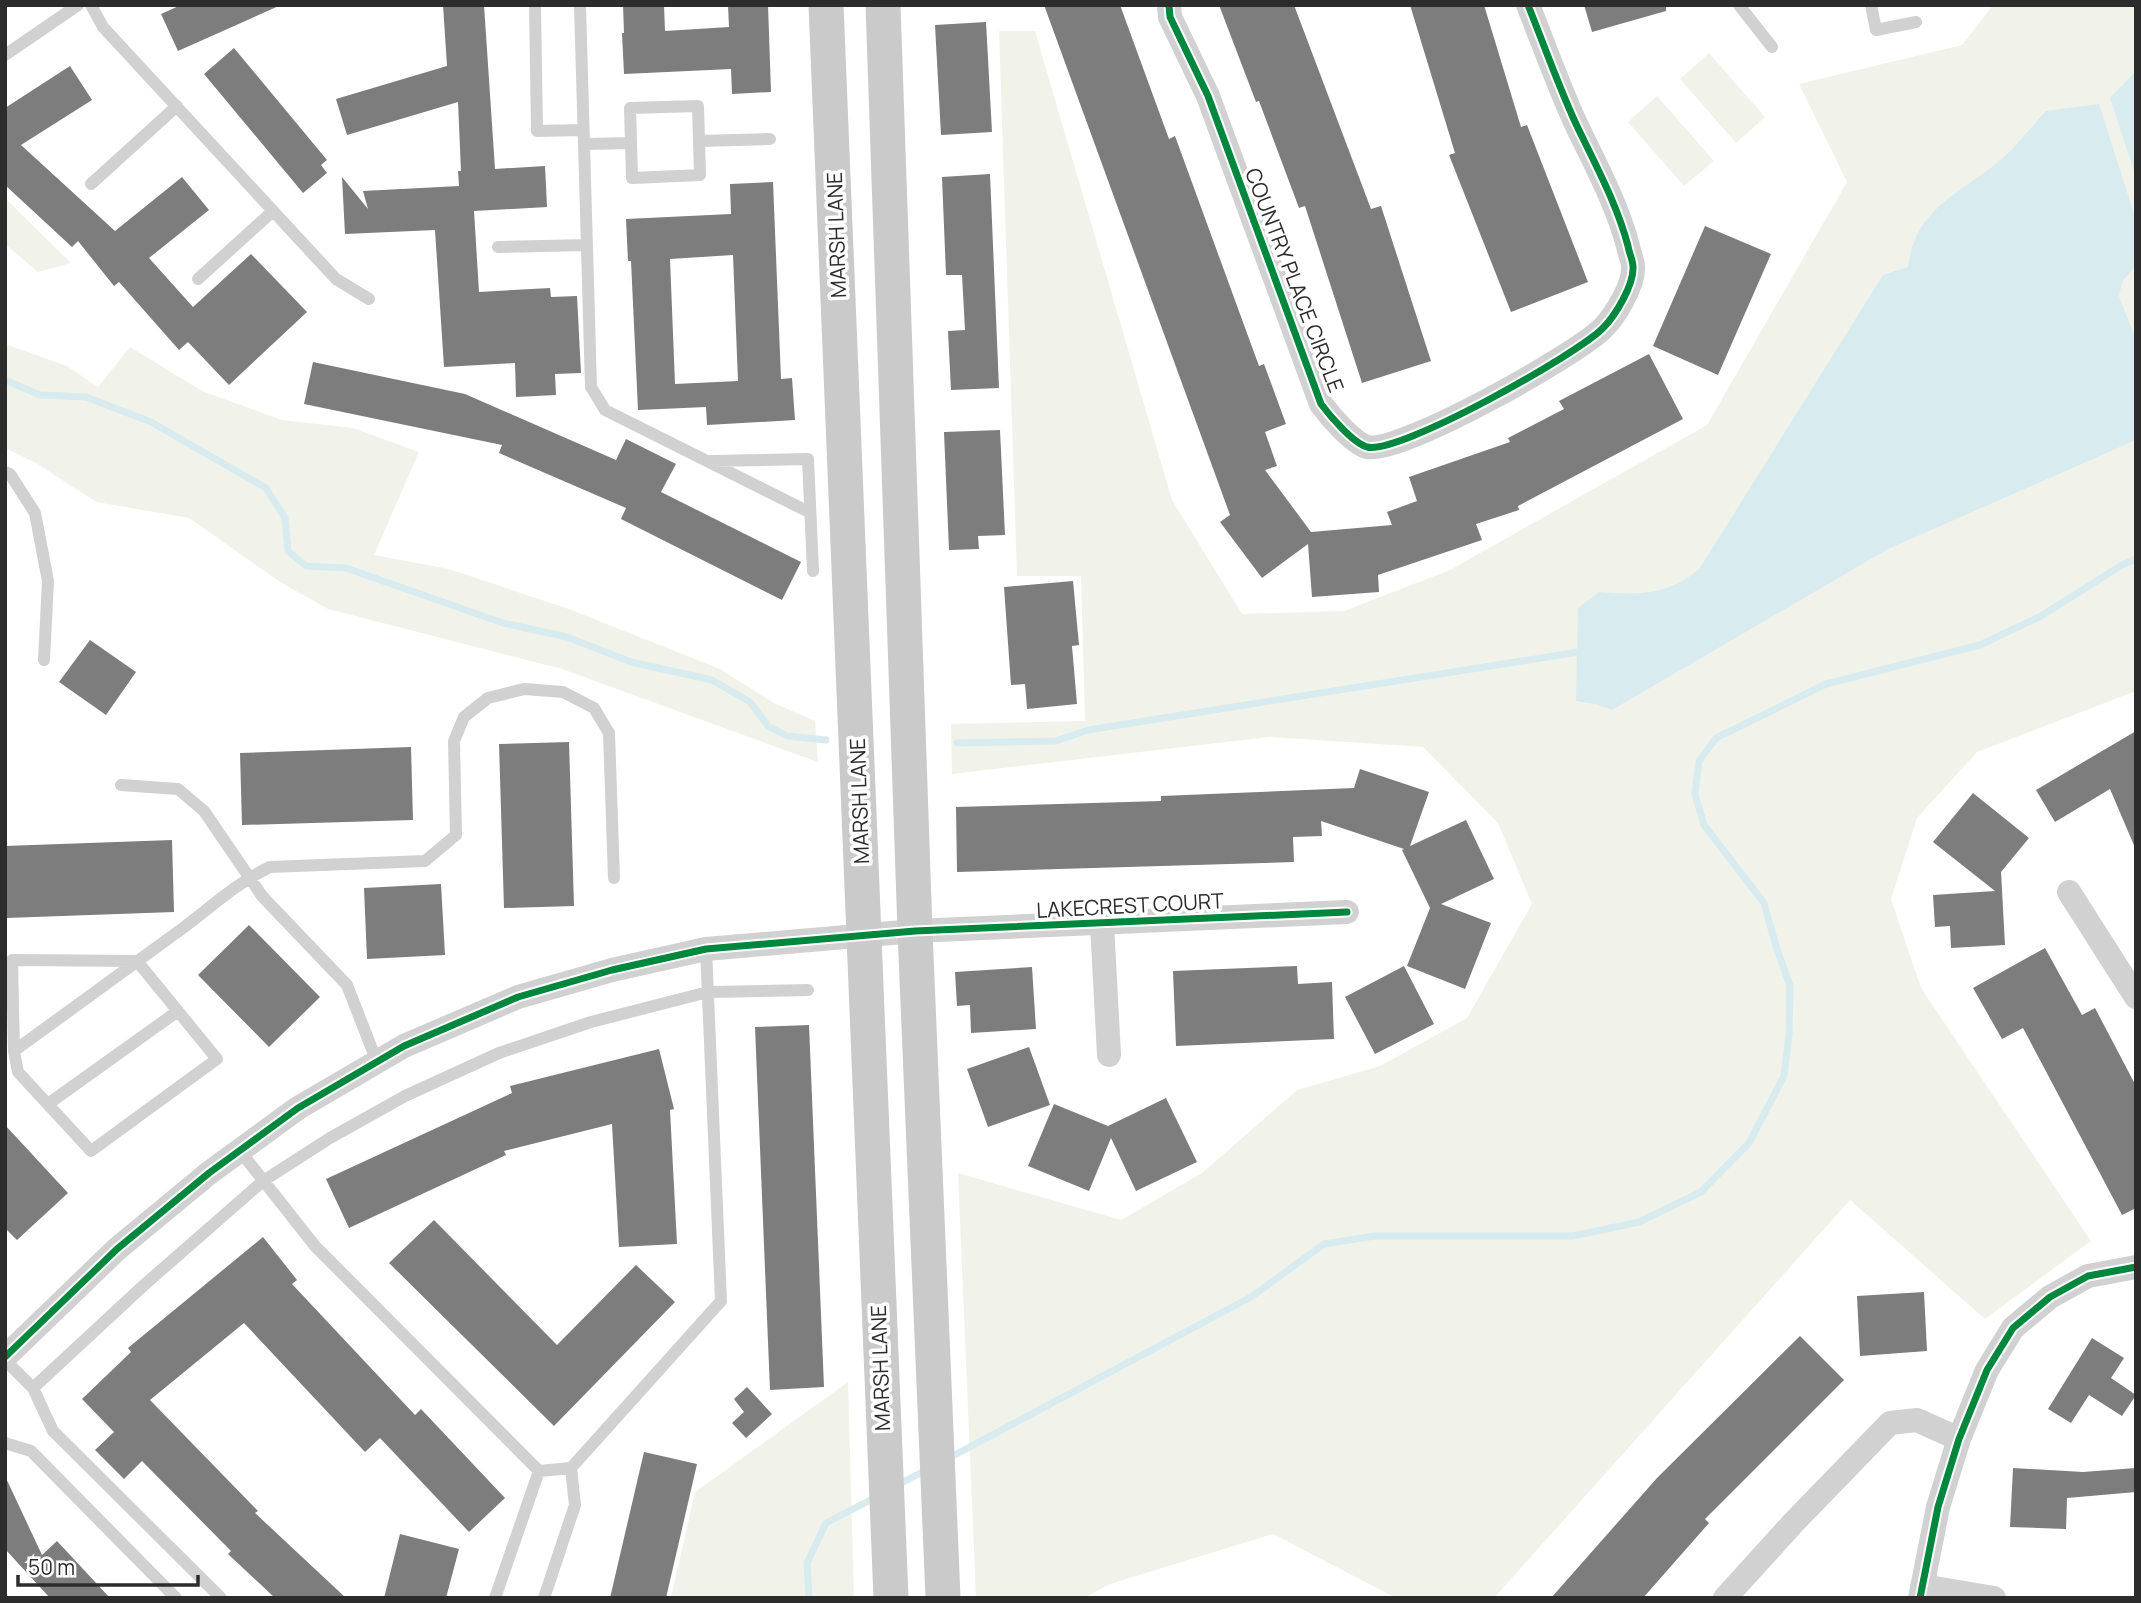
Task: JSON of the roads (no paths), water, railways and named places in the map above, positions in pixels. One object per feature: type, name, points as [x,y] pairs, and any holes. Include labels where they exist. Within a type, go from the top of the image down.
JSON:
[{"type":"main road","name":"MARSH LANE","points":[[827,5],[891,1598]]},
{"type":"main road","points":[[883,5],[915,931],[943,1598]]},
{"type":"street","name":"COUNTRY PLACE CIRCLE","points":[[1169,5],[1170,17],[1208,96],[1321,404],[1334,422],[1367,447],[1384,446],[1422,434],[1504,391],[1603,329],[1623,301],[1633,269],[1621,221],[1564,97],[1528,5]]},
{"type":"street","points":[[2068,892],[2136,997]]},
{"type":"street","name":"LAKECREST COURT","points":[[5,1359],[117,1249],[298,1108],[404,1046],[518,997],[612,970],[706,950],[915,931],[1347,912]]},
{"type":"street","points":[[1102,924],[1109,1055]]},
{"type":"street","points":[[1994,1598],[1921,1592],[1938,1507],[1959,1439],[1987,1370],[2013,1328],[2050,1297],[2088,1276],[2136,1267]]},
{"type":"street","points":[[1725,1598],[1890,1423],[1917,1420],[1959,1439]]},
{"type":"lane","points":[[5,55],[78,5]]},
{"type":"lane","points":[[90,5],[103,27],[336,279],[369,299]]},
{"type":"lane","points":[[535,5],[537,131],[583,130]]},
{"type":"lane","points":[[580,5],[591,387],[605,410],[809,512]]},
{"type":"lane","points":[[1739,5],[1772,47]]},
{"type":"lane","points":[[1871,5],[1876,30],[1916,22]]},
{"type":"lane","points":[[91,184],[177,106]]},
{"type":"lane","points":[[698,106],[700,175],[632,178],[631,143],[630,108],[698,106]]},
{"type":"lane","points":[[699,141],[770,139]]},
{"type":"lane","points":[[584,144],[631,143]]},
{"type":"lane","points":[[198,279],[273,211]]},
{"type":"lane","points":[[498,247],[587,245]]},
{"type":"lane","points":[[707,461],[808,459],[813,571]]},
{"type":"lane","points":[[5,472],[10,474],[35,513],[48,581],[44,660]]},
{"type":"lane","points":[[14,1051],[249,877],[270,867],[425,861],[456,835],[454,741],[464,717],[488,698],[524,689],[564,692],[594,708],[609,733],[614,878]]},
{"type":"lane","points":[[121,785],[177,789],[204,811],[262,896],[348,985],[377,1062]]},
{"type":"lane","points":[[539,1471],[571,1468],[721,1301],[706,950]]},
{"type":"lane","points":[[12,960],[137,961],[217,1059],[91,1151],[18,1072],[14,1051],[12,960]]},
{"type":"lane","points":[[33,1388],[143,1286],[263,1181],[330,1138],[405,1096],[499,1053],[591,1022],[708,992],[808,990]]},
{"type":"lane","points":[[48,1104],[178,1012]]},
{"type":"lane","points":[[240,1151],[315,1246],[539,1471]]},
{"type":"lane","points":[[5,1359],[33,1388],[53,1431],[221,1598]]},
{"type":"lane","points":[[5,1443],[31,1451],[176,1598]]},
{"type":"lane","points":[[544,1598],[575,1505],[571,1468]]},
{"type":"lane","points":[[495,1598],[539,1471]]},
{"type":"waterway","points":[[5,380],[40,395],[86,397],[151,422],[266,488],[285,518],[288,551],[306,566],[346,568],[503,623],[567,637],[631,662],[712,680],[750,702],[768,726],[787,736],[826,740]]},
{"type":"waterway","points":[[949,1458],[1251,1297],[1324,1244],[1375,1236],[1573,1236],[1639,1222],[1701,1192],[1749,1143],[1784,1076],[1789,1035],[1790,986],[1764,903],[1704,825],[1695,794],[1699,761],[1716,738],[1826,684],[1980,645],[2041,616],[2136,559]]},
{"type":"waterway","points":[[957,743],[1056,741],[1088,730],[1585,651]]},
{"type":"waterway","points":[[896,1486],[926,1470]]},
{"type":"waterway","points":[[809,1598],[807,1563],[826,1523],[876,1497]]}]
